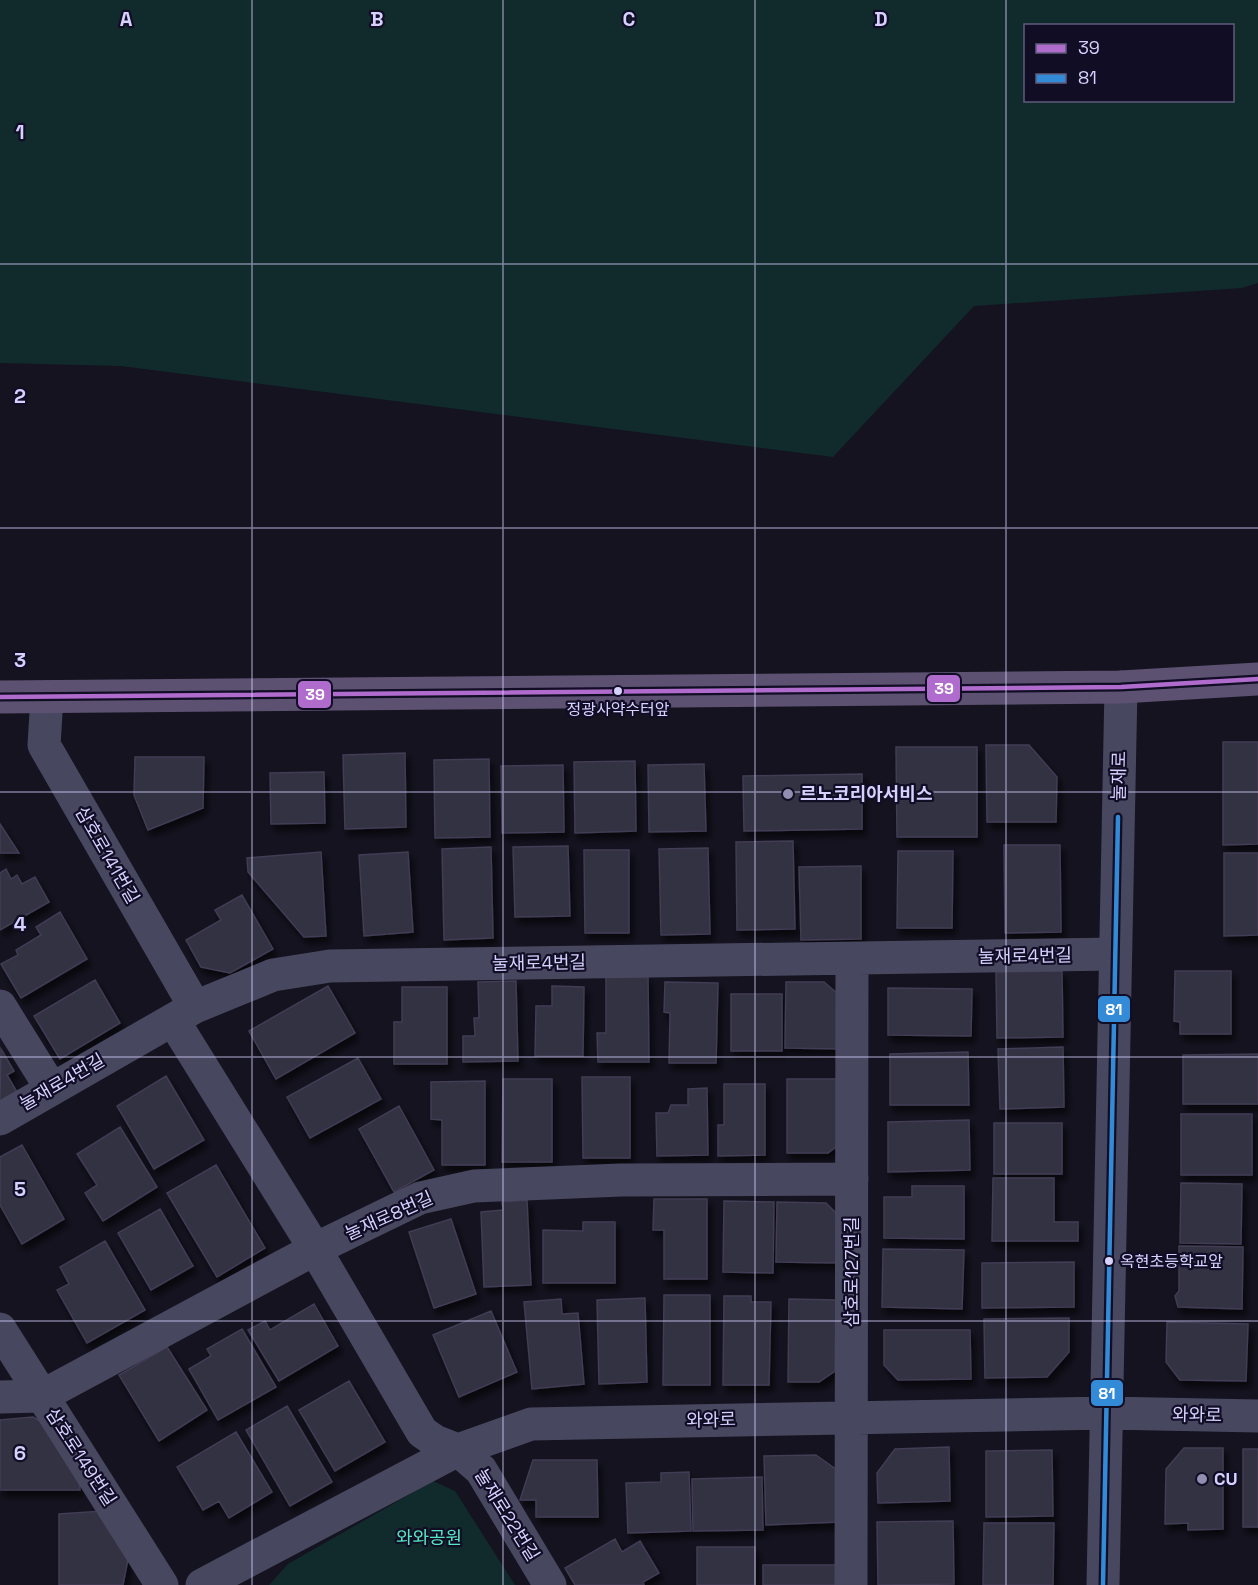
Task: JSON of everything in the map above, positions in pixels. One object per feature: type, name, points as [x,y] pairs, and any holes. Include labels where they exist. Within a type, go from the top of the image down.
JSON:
[{"type":"main road","points":[[0,697],[1121,687],[1258,680]]},
{"type":"street","name":"눌재로","points":[[1103,1585],[1121,687]]},
{"type":"street","name":"삼호로141번길","points":[[47,697],[44,745],[184,1013],[315,1249]]},
{"type":"street","name":"눌재로4번길","points":[[0,1119],[184,1013],[273,975],[330,966],[1116,954]]},
{"type":"street","name":"삼호로127번길","points":[[851,1585],[852,959]]},
{"type":"street","points":[[0,1006],[51,1088]]},
{"type":"street","name":"눌재로8번길","points":[[0,1396],[42,1396],[315,1249],[420,1198],[474,1186],[621,1180],[852,1179]]},
{"type":"street","name":"눌재로22번길","points":[[315,1249],[422,1432],[435,1442],[458,1450],[481,1470],[550,1585]]},
{"type":"street","name":"삼호로149번길","points":[[0,1329],[162,1585]]},
{"type":"street","name":"와와로","points":[[202,1585],[458,1450],[531,1424],[1106,1413],[1258,1416]]},
{"type":"green space","points":[[0,0],[1258,0],[1258,283],[1242,288],[974,306],[833,457],[121,366],[0,363]]},
{"type":"green space","name":"와와공원","points":[[433,1481],[455,1491],[515,1585],[269,1585],[288,1564]]},
{"type":"building","points":[[1223,742],[1258,742],[1258,844],[1223,845]]},
{"type":"building","points":[[986,745],[1029,745],[1057,777],[1056,822],[987,822]]},
{"type":"building","points":[[896,747],[977,747],[977,837],[897,837]]},
{"type":"building","points":[[405,753],[406,827],[345,829],[343,755]]},
{"type":"building","points":[[135,757],[204,757],[203,808],[148,830],[134,795]]},
{"type":"building","points":[[489,759],[490,837],[435,838],[434,760]]},
{"type":"building","points":[[635,761],[636,831],[575,833],[574,762]]},
{"type":"building","points":[[704,764],[706,831],[649,832],[648,765]]},
{"type":"building","points":[[563,765],[564,832],[502,833],[501,766]]},
{"type":"building","points":[[324,772],[325,823],[271,824],[270,773]]},
{"type":"building","points":[[862,774],[862,829],[744,831],[743,776]]},
{"type":"building","points":[[0,824],[19,853],[0,853]]},
{"type":"building","points":[[793,841],[795,929],[737,930],[736,842]]},
{"type":"building","points":[[1004,845],[1060,845],[1061,932],[1005,933]]},
{"type":"building","points":[[568,846],[570,916],[515,917],[513,847]]},
{"type":"building","points":[[491,847],[493,938],[444,940],[442,849]]},
{"type":"building","points":[[708,848],[710,934],[661,935],[659,849]]},
{"type":"building","points":[[584,850],[629,850],[629,933],[585,933]]},
{"type":"building","points":[[898,851],[953,851],[952,928],[897,928]]},
{"type":"building","points":[[321,852],[326,936],[304,937],[248,872],[247,858]]},
{"type":"building","points":[[408,852],[413,932],[364,936],[359,855]]},
{"type":"building","points":[[1224,853],[1258,853],[1258,935],[1224,936]]},
{"type":"building","points":[[861,866],[861,939],[801,940],[799,867]]},
{"type":"building","points":[[6,869],[11,879],[17,875],[22,884],[35,877],[49,902],[0,930],[0,873]]},
{"type":"building","points":[[242,895],[273,949],[230,973],[201,967],[186,940],[221,920],[215,910]]},
{"type":"building","points":[[60,912],[87,959],[21,998],[1,964],[18,955],[16,950],[41,935],[36,927]]},
{"type":"building","points":[[1062,971],[1063,1037],[997,1038],[996,972]]},
{"type":"building","points":[[1175,971],[1231,971],[1231,1034],[1180,1034],[1180,1022],[1174,1021]]},
{"type":"building","points":[[648,976],[649,1062],[598,1062],[597,1033],[606,1033],[606,977]]},
{"type":"building","points":[[95,980],[120,1023],[60,1059],[34,1016]]},
{"type":"building","points":[[516,981],[518,1061],[463,1062],[463,1036],[475,1036],[474,1018],[479,1018],[478,982]]},
{"type":"building","points":[[665,982],[718,983],[716,1063],[669,1063],[670,1013],[664,1012]]},
{"type":"building","points":[[786,982],[824,982],[845,1000],[844,1049],[785,1048]]},
{"type":"building","points":[[328,986],[355,1033],[276,1079],[249,1031]]},
{"type":"building","points":[[552,986],[584,987],[583,1056],[535,1056],[536,1006],[552,1006]]},
{"type":"building","points":[[402,987],[447,987],[447,1064],[394,1064],[394,1022],[402,1022]]},
{"type":"building","points":[[888,988],[972,989],[971,1036],[888,1035]]},
{"type":"building","points":[[731,994],[782,994],[782,1051],[731,1051]]},
{"type":"building","points":[[1063,1047],[1064,1107],[1000,1109],[998,1049]]},
{"type":"building","points":[[1,1049],[14,1071],[7,1075],[17,1092],[0,1102]]},
{"type":"building","points":[[968,1052],[969,1105],[890,1105],[890,1054]]},
{"type":"building","points":[[1258,1054],[1258,1104],[1183,1104],[1183,1055]]},
{"type":"building","points":[[358,1058],[381,1099],[310,1138],[287,1097]]},
{"type":"building","points":[[166,1076],[204,1140],[154,1169],[117,1106]]},
{"type":"building","points":[[582,1077],[630,1077],[630,1158],[583,1158]]},
{"type":"building","points":[[503,1079],[552,1079],[552,1162],[502,1162]]},
{"type":"building","points":[[787,1079],[844,1079],[844,1141],[828,1153],[787,1153]]},
{"type":"building","points":[[485,1081],[485,1165],[442,1165],[442,1120],[431,1119],[431,1082]]},
{"type":"building","points":[[724,1084],[765,1084],[765,1155],[718,1156],[718,1125],[724,1125]]},
{"type":"building","points":[[707,1088],[708,1155],[657,1156],[656,1113],[668,1113],[671,1105],[688,1105],[688,1089]]},
{"type":"building","points":[[399,1106],[434,1170],[394,1192],[359,1129]]},
{"type":"building","points":[[1181,1114],[1252,1114],[1252,1175],[1181,1175]]},
{"type":"building","points":[[969,1120],[970,1170],[888,1172],[888,1122]]},
{"type":"building","points":[[994,1123],[1062,1123],[1062,1174],[994,1174]]},
{"type":"building","points":[[120,1127],[157,1187],[103,1221],[85,1193],[97,1185],[77,1154]]},
{"type":"building","points":[[22,1145],[64,1219],[22,1244],[0,1205],[0,1157]]},
{"type":"building","points":[[216,1165],[265,1248],[217,1277],[167,1193]]},
{"type":"building","points":[[993,1178],[1054,1178],[1054,1222],[1078,1222],[1078,1241],[992,1241]]},
{"type":"building","points":[[1181,1183],[1242,1184],[1241,1244],[1180,1243]]},
{"type":"building","points":[[912,1186],[964,1186],[964,1239],[884,1238],[884,1197],[912,1197]]},
{"type":"building","points":[[654,1199],[707,1199],[707,1279],[664,1279],[664,1230],[653,1230]]},
{"type":"building","points":[[527,1200],[531,1285],[484,1287],[481,1212],[503,1210],[502,1202]]},
{"type":"building","points":[[724,1201],[774,1202],[773,1273],[723,1272]]},
{"type":"building","points":[[777,1202],[826,1203],[841,1218],[840,1263],[776,1262]]},
{"type":"building","points":[[160,1209],[193,1266],[151,1290],[118,1233]]},
{"type":"building","points":[[451,1219],[476,1294],[434,1308],[409,1232]]},
{"type":"building","points":[[583,1222],[615,1222],[615,1283],[543,1283],[543,1230],[583,1231]]},
{"type":"building","points":[[105,1241],[145,1310],[87,1343],[57,1290],[69,1284],[60,1267]]},
{"type":"building","points":[[1179,1246],[1243,1247],[1242,1309],[1178,1307],[1175,1296],[1179,1291]]},
{"type":"building","points":[[883,1249],[964,1250],[962,1309],[882,1307]]},
{"type":"building","points":[[1074,1262],[1074,1307],[982,1308],[982,1263]]},
{"type":"building","points":[[664,1295],[710,1295],[710,1385],[663,1385]]},
{"type":"building","points":[[724,1296],[751,1296],[751,1302],[771,1302],[769,1385],[723,1385]]},
{"type":"building","points":[[645,1298],[647,1382],[599,1384],[597,1300]]},
{"type":"building","points":[[561,1299],[562,1314],[578,1313],[584,1384],[532,1389],[524,1302]]},
{"type":"building","points":[[789,1299],[836,1300],[835,1371],[819,1382],[788,1382]]},
{"type":"building","points":[[314,1304],[338,1346],[279,1381],[248,1330],[265,1321],[270,1330]]},
{"type":"building","points":[[491,1311],[517,1372],[459,1397],[433,1335]]},
{"type":"building","points":[[1069,1318],[1069,1352],[1047,1377],[985,1378],[984,1319]]},
{"type":"building","points":[[1167,1322],[1248,1324],[1246,1381],[1180,1380],[1166,1362]]},
{"type":"building","points":[[242,1329],[276,1387],[218,1420],[189,1369],[211,1356],[207,1349]]},
{"type":"building","points":[[884,1330],[970,1330],[971,1379],[898,1380],[884,1365]]},
{"type":"building","points":[[167,1347],[207,1410],[159,1441],[119,1375]]},
{"type":"building","points":[[349,1381],[385,1442],[335,1471],[299,1410]]},
{"type":"building","points":[[287,1406],[332,1482],[290,1506],[246,1430]]},
{"type":"building","points":[[33,1417],[52,1428],[78,1468],[80,1490],[0,1490],[0,1420]]},
{"type":"building","points":[[236,1432],[272,1492],[229,1518],[219,1501],[203,1510],[177,1467]]},
{"type":"building","points":[[949,1447],[950,1501],[878,1503],[877,1473],[895,1449]]},
{"type":"building","points":[[1184,1448],[1223,1448],[1223,1529],[1188,1530],[1188,1523],[1165,1524],[1166,1469]]},
{"type":"building","points":[[1243,1449],[1258,1449],[1258,1527],[1243,1527]]},
{"type":"building","points":[[1052,1450],[1053,1516],[986,1517],[986,1451]]},
{"type":"building","points":[[816,1455],[837,1470],[839,1522],[766,1525],[764,1456]]},
{"type":"building","points":[[533,1460],[597,1460],[598,1517],[536,1517],[536,1500],[520,1500]]},
{"type":"building","points":[[689,1472],[691,1531],[628,1533],[626,1483],[661,1482],[661,1473]]},
{"type":"building","points":[[762,1477],[763,1530],[693,1531],[692,1479]]},
{"type":"building","points":[[103,1511],[129,1554],[123,1585],[59,1585],[59,1514]]},
{"type":"building","points":[[953,1521],[954,1584],[878,1585],[877,1522]]},
{"type":"building","points":[[984,1523],[1054,1523],[1053,1585],[983,1585]]},
{"type":"building","points":[[615,1539],[622,1552],[640,1541],[659,1573],[643,1582],[644,1585],[575,1585],[565,1568]]},
{"type":"building","points":[[697,1547],[755,1547],[755,1585],[697,1585]]},
{"type":"building","points":[[763,1565],[840,1565],[840,1585],[763,1585]]},
{"type":"transit line","name":"39","points":[[0,697],[1121,687],[1258,679]]},
{"type":"transit line","name":"81","points":[[1103,1585],[1118,817]]},
{"type":"place","name":"정광사약수터앞","points":[[618,691]]},
{"type":"place","name":"르노코리아서비스","points":[[788,794]]},
{"type":"place","name":"옥현초등학교앞","points":[[1109,1261]]},
{"type":"place","name":"CU","points":[[1202,1479]]}]
